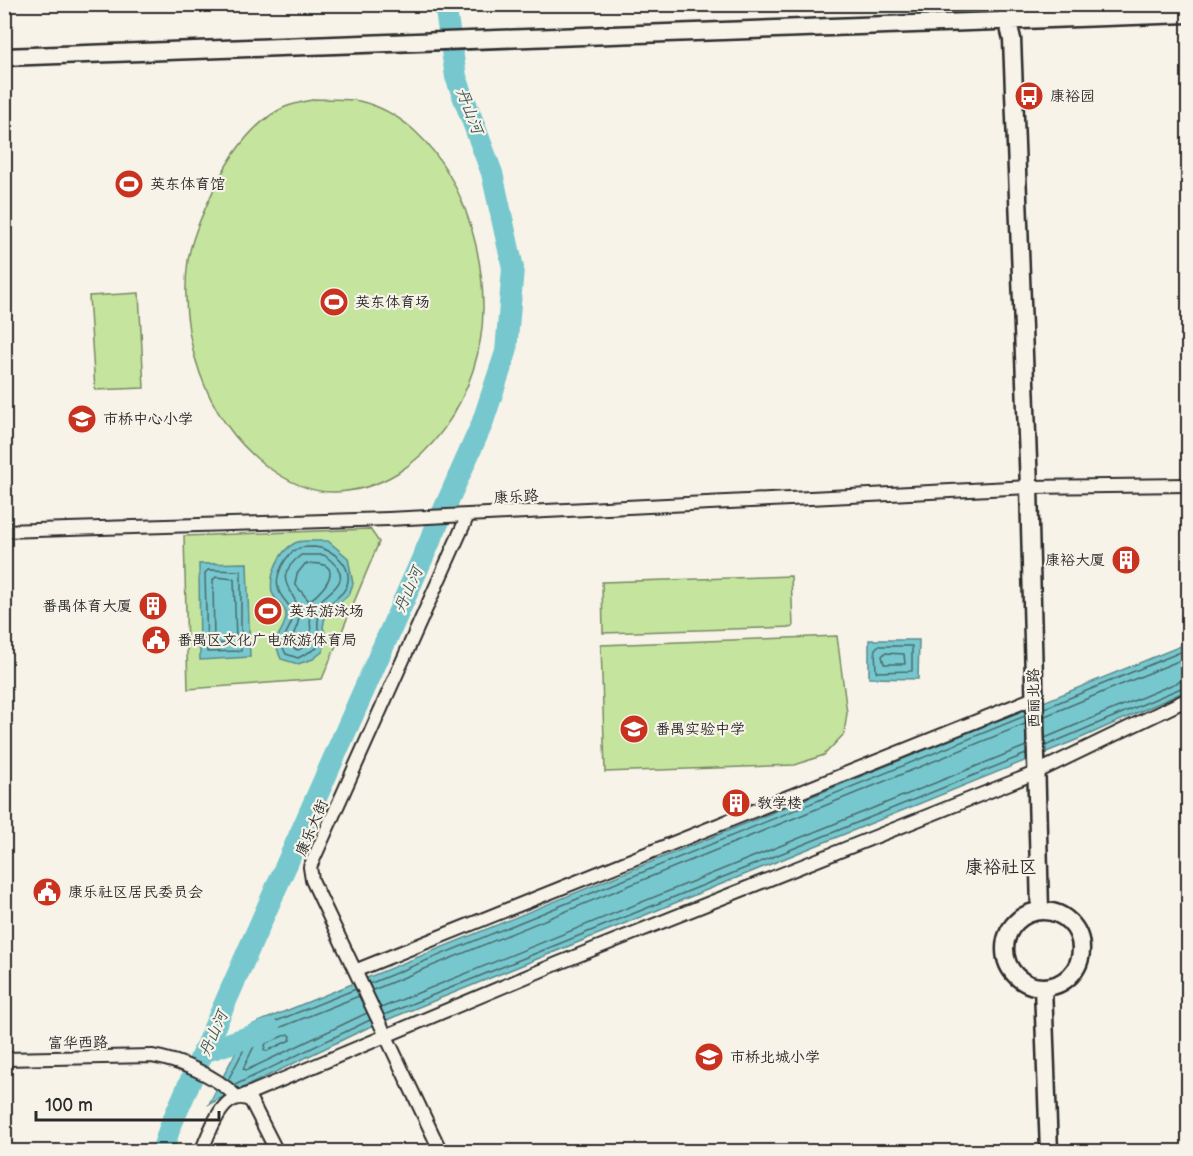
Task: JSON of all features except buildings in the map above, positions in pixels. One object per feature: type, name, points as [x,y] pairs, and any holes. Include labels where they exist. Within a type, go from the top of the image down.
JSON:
[{"type":"street","points":[[4,57],[467,41],[1012,12],[1188,14]]},
{"type":"street","name":"西丽北路","points":[[1012,12],[1029,487],[1040,910]]},
{"type":"street","name":"康乐路","points":[[4,531],[388,519],[1029,487],[1184,485]]},
{"type":"street","name":"康乐大街","points":[[441,1152],[357,970],[312,880],[310,867],[468,515]]},
{"type":"street","points":[[357,970],[1034,698]]},
{"type":"street","points":[[201,1152],[226,1103],[239,1096],[385,1031],[1035,773],[1188,699]]},
{"type":"street","points":[[1040,910],[1058,913],[1072,923],[1080,938],[1081,956],[1074,972],[1060,983],[1043,987],[1024,982],[1017,976],[1010,969],[1004,950],[1008,931],[1015,923],[1022,916],[1040,910]]},
{"type":"street","points":[[1043,987],[1049,1152]]},
{"type":"street","name":"富华西路","points":[[4,1059],[152,1056],[173,1060],[251,1101],[277,1152]]},
{"type":"green space","name":"英东体育场","points":[[316,99],[359,101],[389,112],[414,130],[436,154],[453,182],[476,244],[483,306],[481,338],[473,370],[461,401],[444,429],[422,454],[397,473],[368,487],[335,492],[307,488],[281,476],[244,446],[226,424],[211,399],[200,373],[187,317],[186,288],[190,251],[202,215],[226,166],[249,134],[268,117],[287,106]]},
{"type":"green space","points":[[139,293],[144,388],[95,390],[89,296]]},
{"type":"green space","name":"英东游泳场","points":[[370,529],[379,542],[322,679],[188,689],[184,536]]},
{"type":"green space","points":[[791,576],[793,627],[603,633],[602,582]]},
{"type":"green space","points":[[837,636],[847,713],[844,734],[824,755],[795,765],[605,772],[601,645]]},
{"type":"water","points":[[299,541],[328,541],[348,558],[353,584],[349,594],[325,617],[323,627],[327,641],[322,652],[313,659],[298,664],[281,659],[277,638],[284,626],[286,615],[284,608],[272,592],[272,578],[276,564],[289,547]]},
{"type":"water","points":[[247,563],[250,657],[200,660],[199,564]]},
{"type":"water","points":[[869,640],[919,640],[918,679],[869,678]]},
{"type":"water","points":[[1188,643],[1188,690],[1081,738],[367,1028],[209,1104],[249,1026]]},
{"type":"waterway","name":"丹山河","points":[[162,1152],[170,1127],[482,424],[506,352],[513,268],[492,173],[456,77],[445,4]]},
{"type":"waterway","points":[[203,1052],[270,1030]]},
{"type":"place","name":"康裕园","points":[[1029,96]]},
{"type":"place","name":"英东体育馆","points":[[129,184]]},
{"type":"place","name":"英东体育场","points":[[334,302]]},
{"type":"place","name":"市桥中心小学","points":[[82,419]]},
{"type":"place","name":"康裕大厦","points":[[1126,560]]},
{"type":"place","name":"番禺体育大厦","points":[[153,606]]},
{"type":"place","name":"英东游泳场","points":[[268,611]]},
{"type":"place","name":"番禺区文化广电旅游体育局","points":[[156,640]]},
{"type":"place","name":"番禺实验中学","points":[[634,729]]},
{"type":"place","name":"教学楼","points":[[736,803]]},
{"type":"place","name":"康乐社区居民委员会","points":[[47,892]]},
{"type":"place","name":"市桥北城小学","points":[[709,1057]]},
{"type":"district","name":"康裕社区","points":[[1001,867]]}]
